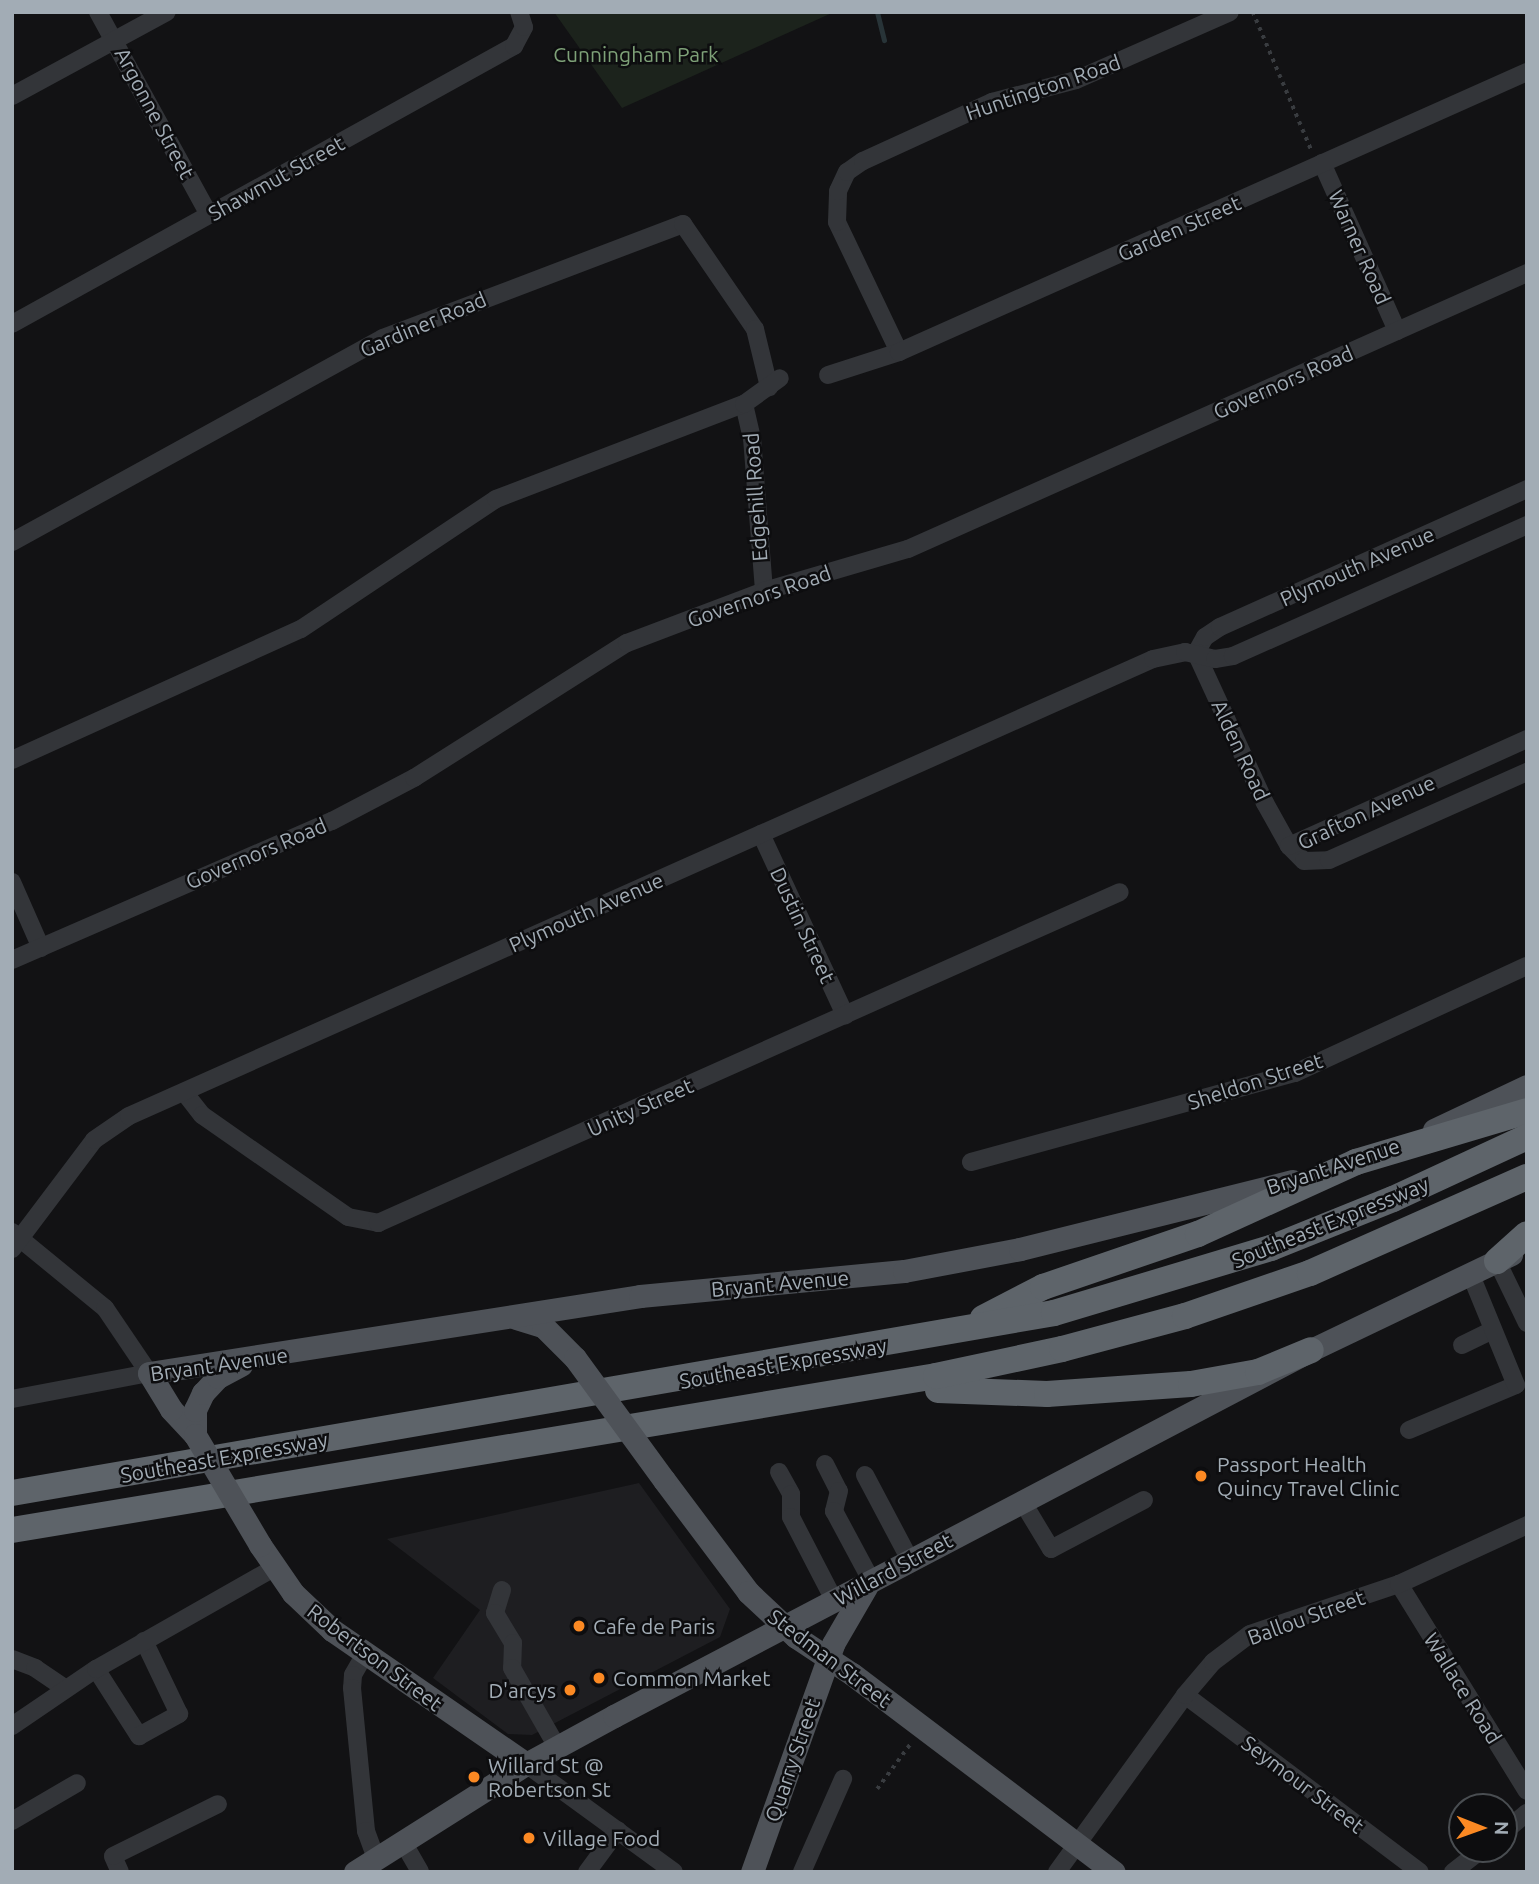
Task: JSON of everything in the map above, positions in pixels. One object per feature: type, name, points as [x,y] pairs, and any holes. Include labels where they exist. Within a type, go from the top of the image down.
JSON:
[{"type":"highway","points":[[954,1333],[1043,1287],[1198,1234],[1356,1162],[1527,1111]]},
{"type":"highway","name":"Southeast Expressway","points":[[12,1493],[954,1333],[1076,1308],[1221,1266],[1361,1213],[1527,1137]]},
{"type":"highway","points":[[12,1511],[1027,1336],[1144,1306],[1277,1263],[1389,1219],[1527,1155]]},
{"type":"highway","points":[[12,1530],[936,1376],[1062,1349],[1185,1316],[1310,1273],[1527,1177]]},
{"type":"highway","points":[[12,1546],[938,1390],[1096,1356],[1253,1309],[1396,1255],[1527,1194]]},
{"type":"highway","points":[[1497,1261],[1527,1234]]},
{"type":"highway","points":[[938,1390],[1047,1394],[1191,1384],[1258,1372],[1311,1350]]},
{"type":"main road","name":"Bryant Avenue","points":[[149,1373],[257,1359],[661,1293],[937,1266],[1194,1208],[1356,1162],[1527,1086]]},
{"type":"main road","name":"Willard Street","points":[[365,1867],[557,1747],[1311,1350],[1527,1247]]},
{"type":"main road","name":"Stedman Street","points":[[506,1317],[543,1326],[575,1358],[736,1578],[784,1627],[1114,1872]]},
{"type":"main road","points":[[195,1435],[195,1410],[210,1384],[229,1370],[257,1359]]},
{"type":"main road","name":"Robertson Street","points":[[149,1373],[171,1409],[195,1435],[274,1568],[305,1605],[365,1654],[526,1764]]},
{"type":"main road","name":"Quarry Street","points":[[752,1872],[827,1659],[846,1614],[874,1579]]},
{"type":"street","name":"Argonne Street","points":[[98,12],[209,215]]},
{"type":"street","points":[[12,96],[167,12]]},
{"type":"street","name":"Huntington Road","points":[[899,352],[837,222],[838,191],[847,172],[863,161],[992,102],[1076,80],[1230,12]]},
{"type":"street","name":"Shawmut Street","points":[[12,324],[514,46],[522,34],[521,16]]},
{"type":"street","name":"Garden Street","points":[[828,375],[899,352],[1527,72]]},
{"type":"street","name":"Warner Road","points":[[1320,164],[1397,331]]},
{"type":"street","name":"Gardiner Road","points":[[12,542],[383,338],[683,225],[755,329],[775,382],[744,404],[496,499],[301,629],[12,760]]},
{"type":"street","name":"Governors Road","points":[[12,960],[332,821],[414,778],[627,643],[765,591],[908,549],[1527,273]]},
{"type":"street","name":"Edgehill Road","points":[[744,404],[752,439],[765,591]]},
{"type":"street","name":"Plymouth Avenue","points":[[1196,653],[1205,637],[1220,627],[1527,489]]},
{"type":"street","name":"Plymouth Avenue","points":[[15,1240],[105,1130],[184,1091],[1153,659],[1196,653],[1215,659],[1233,656],[1527,525]]},
{"type":"street","name":"Alden Road","points":[[1196,653],[1255,785],[1289,846]]},
{"type":"street","name":"Grafton Avenue","points":[[1527,739],[1289,846],[1304,861],[1329,860],[1527,772]]},
{"type":"street","name":"Dustin Street","points":[[761,834],[845,1015]]},
{"type":"street","points":[[12,882],[41,947]]},
{"type":"street","name":"Unity Street","points":[[184,1091],[202,1115],[348,1217],[370,1224],[1120,892]]},
{"type":"street","name":"Sheldon Street","points":[[971,1162],[1295,1073],[1527,966]]},
{"type":"street","points":[[15,1240],[106,1308],[149,1373]]},
{"type":"street","points":[[1497,1261],[1527,1324]]},
{"type":"street","points":[[1409,1430],[1516,1385],[1470,1273]]},
{"type":"street","points":[[1462,1345],[1493,1330]]},
{"type":"street","name":"Bryant Avenue","points":[[12,1399],[149,1373]]},
{"type":"street","points":[[825,1464],[839,1491],[834,1510],[874,1579]]},
{"type":"street","points":[[779,1472],[791,1494],[791,1517],[834,1600]]},
{"type":"street","points":[[865,1475],[911,1560]]},
{"type":"street","points":[[1022,1502],[1051,1549],[1144,1500]]},
{"type":"street","name":"Ballou Street","points":[[1057,1872],[1185,1695],[1213,1662],[1250,1634],[1399,1584],[1527,1525]]},
{"type":"street","points":[[12,1726],[96,1669],[274,1568]]},
{"type":"street","name":"Wallace Road","points":[[1399,1584],[1527,1791]]},
{"type":"street","points":[[502,1590],[495,1613],[513,1643],[512,1668],[557,1747]]},
{"type":"street","points":[[96,1669],[139,1736],[179,1714],[144,1641]]},
{"type":"street","points":[[365,1654],[353,1675],[352,1688],[366,1831],[365,1867]]},
{"type":"street","points":[[12,1659],[35,1668],[66,1689]]},
{"type":"street","name":"Seymour Street","points":[[1185,1695],[1420,1872]]},
{"type":"street","name":"Robertson Street","points":[[526,1764],[674,1872]]},
{"type":"street","points":[[802,1872],[843,1779]]},
{"type":"street","points":[[12,1821],[77,1783]]},
{"type":"street","points":[[120,1872],[113,1856],[218,1804]]},
{"type":"street","points":[[587,1872],[618,1830]]},
{"type":"street","points":[[403,1842],[420,1872]]},
{"type":"path","points":[[1253,12],[1287,96],[1320,164]]},
{"type":"path","points":[[877,1789],[913,1740]]},
{"type":"shaded area","points":[[639,1483],[730,1609],[720,1637],[532,1735],[508,1734],[433,1678],[480,1610],[387,1539]]},
{"type":"green space","name":"Cunningham Park","points":[[554,12],[834,12],[622,108]]},
{"type":"waterway","points":[[877,12],[884,40]]},
{"type":"place","name":"Passport Health Quincy Travel Clinic","points":[[1201,1476]]},
{"type":"place","name":"Cafe de Paris","points":[[579,1626]]},
{"type":"place","name":"Common Market","points":[[599,1678]]},
{"type":"place","name":"D'arcys","points":[[570,1690]]},
{"type":"place","name":"Willard St @ Robertson St","points":[[474,1777]]},
{"type":"place","name":"Village Food","points":[[529,1838]]}]
